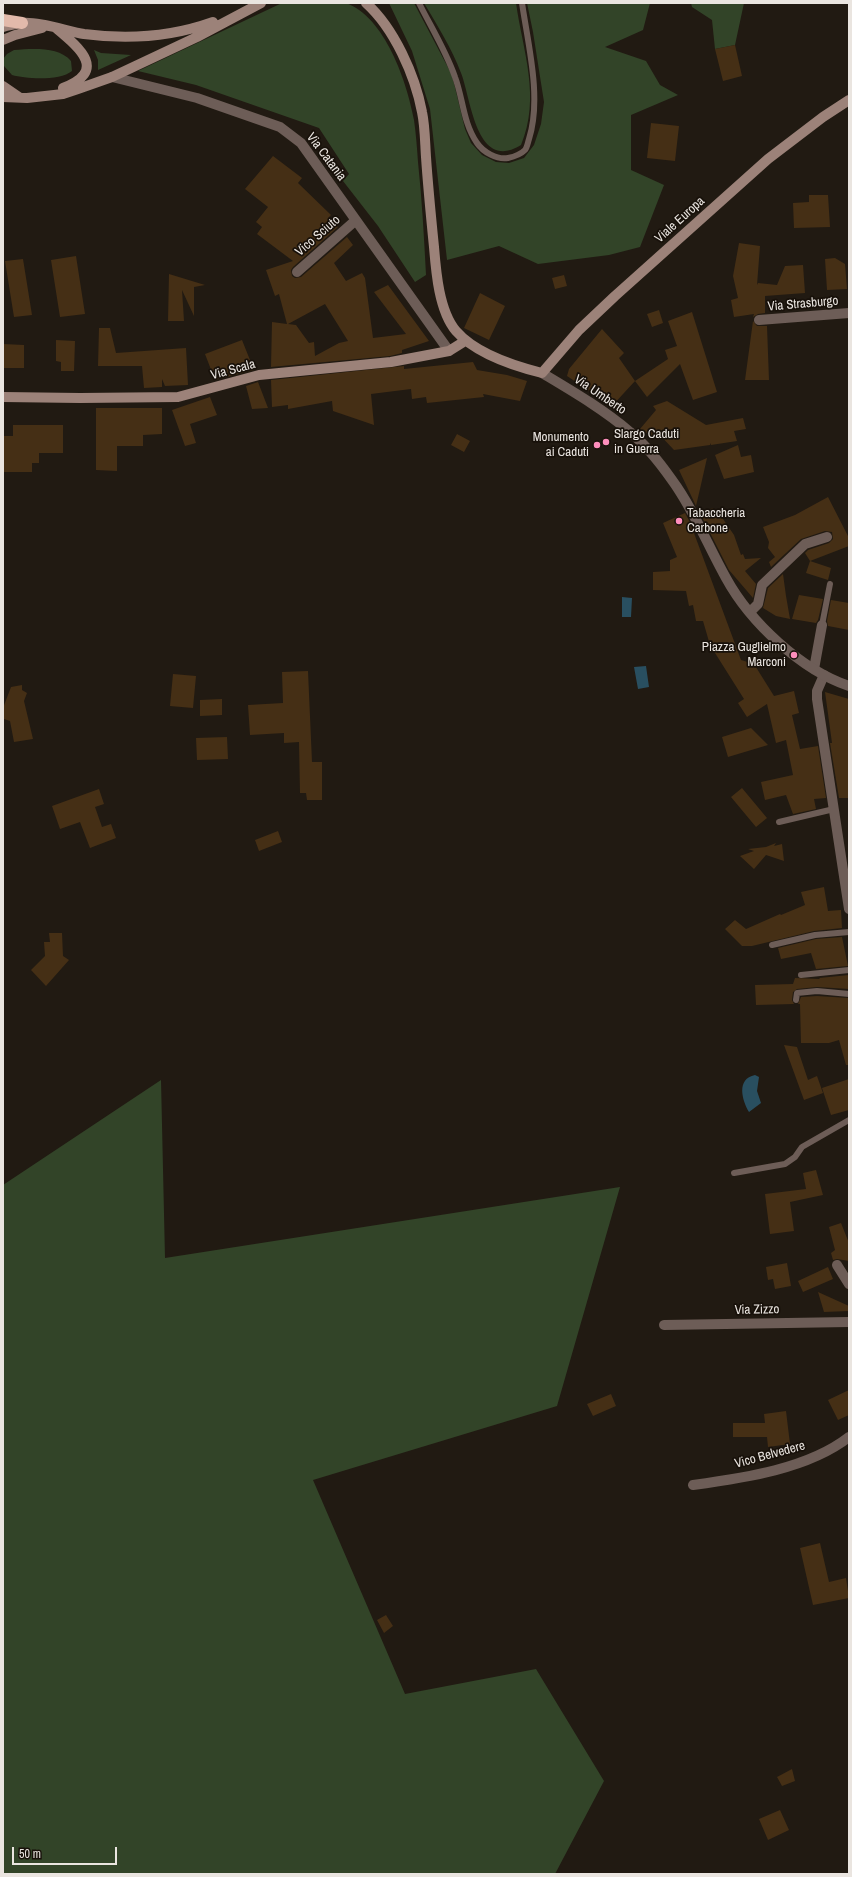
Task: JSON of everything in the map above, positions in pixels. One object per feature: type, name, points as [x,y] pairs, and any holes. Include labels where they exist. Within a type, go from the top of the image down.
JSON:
[{"type":"highway","points":[[3,20],[22,23]]},
{"type":"main road","points":[[3,97],[21,98],[63,94],[112,77],[197,37],[261,3]]},
{"type":"main road","points":[[366,3],[382,19],[391,33],[414,84],[422,112],[438,286],[451,323],[465,341]]},
{"type":"main road","points":[[3,27],[22,23],[111,37],[145,37],[194,29],[241,13]]},
{"type":"main road","points":[[3,40],[14,35],[50,27],[74,44],[84,56],[87,69],[83,77],[71,85],[32,97]]},
{"type":"main road","points":[[3,86],[21,98]]},
{"type":"main road","name":"Viale Europa","points":[[542,373],[579,330],[768,159],[822,117],[849,100]]},
{"type":"main road","name":"Via Scala","points":[[3,397],[178,397],[259,375],[392,362],[449,351],[465,341]]},
{"type":"main road","name":"Via Umberto","points":[[465,341],[519,368],[542,373]]},
{"type":"street","name":"Via Catania","points":[[112,77],[198,98],[280,127],[302,143],[449,351]]},
{"type":"street","name":"Vico Sciuto","points":[[297,272],[356,220]]},
{"type":"street","name":"Via Strasburgo","points":[[759,320],[849,313]]},
{"type":"street","name":"Via Umberto","points":[[542,373],[631,432],[672,480],[692,512],[726,579],[762,627],[824,676],[849,686]]},
{"type":"street","points":[[750,612],[758,604],[762,585],[804,544],[827,537]]},
{"type":"street","points":[[814,669],[822,625]]},
{"type":"street","points":[[824,676],[817,691],[849,909]]},
{"type":"street","points":[[837,1266],[849,1284]]},
{"type":"street","name":"Via Zizzo","points":[[664,1325],[849,1322]]},
{"type":"street","name":"Vico Belvedere","points":[[693,1485],[725,1480],[796,1464],[816,1456],[849,1437]]},
{"type":"lane","points":[[419,3],[452,69],[469,130],[478,144],[488,153],[497,157],[507,158],[516,156],[525,150],[532,127],[534,104],[532,74],[522,3]]},
{"type":"lane","points":[[822,625],[830,584]]},
{"type":"lane","points":[[780,822],[834,809]]},
{"type":"lane","points":[[772,945],[815,935],[849,932]]},
{"type":"lane","points":[[801,975],[849,970]]},
{"type":"lane","points":[[796,1000],[797,993],[817,991],[849,994]]},
{"type":"lane","points":[[734,1173],[785,1164],[794,1157],[802,1147],[849,1120]]},
{"type":"green space","points":[[282,3],[346,3],[360,10],[372,22],[383,36],[392,52],[400,70],[411,105],[416,136],[426,275],[415,282],[378,226],[343,181],[349,174],[319,128],[196,85],[138,71]]},
{"type":"green space","points":[[389,3],[414,3],[452,75],[465,129],[471,143],[482,155],[496,162],[509,163],[524,158],[534,145],[541,124],[544,102],[527,3],[650,3],[643,30],[605,47],[646,61],[660,85],[678,95],[631,115],[631,170],[664,185],[640,247],[609,255],[538,264],[499,246],[447,260],[430,109],[412,51]]},
{"type":"green space","points":[[424,3],[516,3],[529,74],[530,92],[530,109],[527,127],[521,145],[506,151],[494,149],[485,141],[478,129],[461,73],[444,37]]},
{"type":"green space","points":[[691,3],[744,3],[735,45],[715,49],[712,20],[692,7]]},
{"type":"green space","points":[[14,50],[44,50],[59,53],[66,56],[71,61],[72,71],[67,74],[51,78],[34,78],[12,75],[4,66],[3,59],[7,54]]},
{"type":"green space","points":[[94,50],[101,53],[131,55],[98,70],[98,60]]},
{"type":"green space","points":[[161,1080],[165,1258],[620,1187],[557,1406],[313,1480],[405,1694],[536,1669],[604,1781],[555,1874],[3,1874],[3,1185]]},
{"type":"water","points":[[622,597],[632,598],[631,617],[622,617]]},
{"type":"water","points":[[646,666],[649,687],[638,689],[634,667]]},
{"type":"water","points":[[755,1075],[759,1077],[757,1091],[761,1103],[749,1112],[744,1102],[742,1090],[745,1081],[749,1077]]},
{"type":"building","points":[[735,45],[742,76],[723,81],[715,49]]},
{"type":"building","points":[[651,123],[679,126],[675,161],[647,158]]},
{"type":"building","points":[[273,156],[302,178],[298,183],[331,215],[328,218],[338,227],[293,267],[291,270],[292,276],[295,278],[301,277],[347,237],[353,245],[334,263],[346,281],[362,273],[365,278],[373,338],[406,334],[374,292],[388,285],[429,341],[402,350],[402,353],[390,356],[271,367],[272,322],[287,324],[279,294],[275,296],[266,270],[293,261],[257,234],[262,227],[256,222],[268,207],[245,189]],"holes":[[[325,304],[348,341],[339,343],[315,356],[314,342],[309,343],[296,325],[288,324]]]},
{"type":"building","points":[[809,195],[828,195],[830,227],[794,228],[793,203],[809,202]]},
{"type":"building","points":[[739,243],[760,246],[757,285],[758,283],[777,285],[785,266],[803,265],[805,293],[765,296],[765,313],[758,314],[753,317],[754,314],[734,317],[731,300],[738,298],[733,276]]},
{"type":"building","points":[[76,256],[85,314],[60,317],[51,260]]},
{"type":"building","points":[[835,258],[845,264],[847,289],[827,290],[825,259]]},
{"type":"building","points":[[23,259],[32,315],[14,317],[5,261]]},
{"type":"building","points":[[169,274],[205,285],[194,287],[194,316],[182,290],[184,321],[168,321]]},
{"type":"building","points":[[564,275],[567,286],[555,289],[552,278]]},
{"type":"building","points":[[480,293],[505,306],[489,340],[464,328]]},
{"type":"building","points":[[659,310],[663,323],[652,327],[647,314]]},
{"type":"building","points":[[692,312],[717,392],[693,400],[680,364],[647,397],[635,381],[668,359],[665,350],[677,346],[668,321]]},
{"type":"building","points":[[753,321],[757,326],[767,326],[769,380],[745,380]]},
{"type":"building","points":[[99,328],[110,328],[116,353],[186,348],[188,385],[165,386],[162,379],[162,387],[144,388],[142,366],[98,366]]},
{"type":"building","points":[[602,329],[624,353],[619,358],[635,381],[612,406],[567,376],[569,369]]},
{"type":"building","points":[[56,340],[75,341],[74,371],[61,371],[61,362],[56,361]]},
{"type":"building","points":[[242,340],[254,370],[215,380],[205,354]]},
{"type":"building","points":[[3,344],[24,345],[24,368],[3,368]]},
{"type":"building","points":[[473,362],[477,370],[507,375],[527,381],[520,401],[483,394],[484,397],[427,403],[426,397],[412,399],[411,389],[371,394],[374,425],[333,411],[332,401],[288,409],[288,405],[272,407],[271,380],[404,366],[404,369]]},
{"type":"building","points":[[258,382],[268,408],[252,409],[246,386]]},
{"type":"building","points":[[210,397],[217,415],[190,424],[196,443],[185,446],[172,410]]},
{"type":"building","points":[[667,401],[706,425],[743,418],[746,429],[734,431],[737,441],[711,445],[710,443],[710,445],[674,450],[657,432],[651,436],[640,429],[656,410],[653,406]]},
{"type":"building","points":[[96,408],[162,408],[162,434],[143,435],[143,446],[117,446],[117,471],[96,470]]},
{"type":"building","points":[[13,425],[63,425],[63,453],[39,453],[39,463],[32,463],[32,472],[3,472],[3,436],[13,436]]},
{"type":"building","points":[[457,434],[470,441],[464,452],[451,445]]},
{"type":"building","points":[[738,445],[741,457],[751,455],[754,472],[724,479],[715,455]]},
{"type":"building","points":[[707,458],[700,489],[696,506],[679,470]]},
{"type":"building","points":[[828,497],[849,538],[849,546],[810,561],[805,553],[808,550],[829,543],[833,539],[832,532],[825,531],[801,539],[771,567],[769,562],[775,557],[768,548],[769,542],[763,527],[795,515]]},
{"type":"building","points":[[713,508],[716,517],[721,516],[734,535],[741,555],[743,554],[745,559],[761,558],[745,571],[756,584],[753,598],[729,570],[700,513]]},
{"type":"building","points":[[685,513],[693,528],[691,525],[741,660],[754,664],[774,696],[794,691],[799,713],[792,715],[800,749],[818,746],[826,798],[814,799],[816,809],[793,814],[786,795],[765,800],[761,782],[793,775],[786,740],[776,743],[767,704],[747,717],[738,703],[744,699],[710,645],[703,621],[696,621],[693,605],[689,606],[686,591],[653,590],[653,572],[670,571],[670,560],[677,557],[663,523]]},
{"type":"building","points":[[810,561],[831,568],[828,580],[806,573]]},
{"type":"building","points":[[783,574],[790,619],[776,616],[763,608],[768,588]]},
{"type":"building","points":[[799,595],[823,599],[816,623],[792,619]]},
{"type":"building","points":[[831,600],[849,603],[849,630],[828,626],[827,621]]},
{"type":"building","points":[[308,671],[312,762],[322,762],[322,800],[307,800],[306,793],[300,793],[299,742],[284,743],[284,733],[250,735],[248,705],[283,703],[282,672]]},
{"type":"building","points":[[173,674],[196,676],[193,708],[170,706]]},
{"type":"building","points":[[22,685],[22,690],[27,693],[24,701],[33,739],[14,742],[10,721],[4,719],[3,708],[11,687]]},
{"type":"building","points":[[825,692],[849,699],[849,798],[839,798],[830,743],[832,743]]},
{"type":"building","points":[[222,699],[222,715],[200,716],[200,700]]},
{"type":"building","points":[[751,728],[768,745],[728,757],[722,737]]},
{"type":"building","points":[[227,737],[228,759],[197,760],[196,738]]},
{"type":"building","points":[[742,788],[767,818],[756,827],[731,797]]},
{"type":"building","points":[[99,789],[104,804],[95,807],[102,827],[111,824],[116,838],[90,848],[80,822],[60,829],[52,806]]},
{"type":"building","points":[[278,831],[282,842],[259,851],[255,840]]},
{"type":"building","points":[[776,843],[774,846],[782,844],[784,861],[766,855],[754,869],[740,856],[754,851],[748,849],[766,847]]},
{"type":"building","points":[[824,887],[828,911],[841,910],[842,928],[814,931],[752,946],[742,946],[725,929],[735,920],[746,929],[805,905],[801,892]]},
{"type":"building","points":[[49,933],[62,933],[63,956],[69,960],[46,986],[31,970],[45,956],[44,942],[50,942]]},
{"type":"building","points":[[842,937],[848,966],[816,969],[811,953],[781,959],[778,948],[816,939]]},
{"type":"building","points":[[849,975],[849,989],[817,987],[797,989],[793,992],[792,1000],[794,1004],[756,1005],[755,985],[793,984],[795,978],[820,979],[819,978]]},
{"type":"building","points":[[817,996],[849,998],[849,1065],[846,1065],[839,1040],[829,1043],[801,1043],[800,1004],[798,1004],[801,997]]},
{"type":"building","points":[[784,1045],[797,1047],[808,1080],[817,1076],[823,1093],[804,1100]]},
{"type":"building","points":[[849,1079],[849,1110],[831,1115],[822,1088]]},
{"type":"building","points":[[816,1170],[823,1195],[790,1202],[794,1231],[770,1234],[765,1194],[806,1189],[803,1173]]},
{"type":"building","points":[[841,1223],[849,1243],[849,1261],[837,1259],[833,1260],[831,1253],[835,1250],[829,1227]]},
{"type":"building","points":[[787,1263],[791,1286],[775,1289],[773,1279],[768,1280],[766,1267]]},
{"type":"building","points":[[828,1267],[833,1279],[803,1292],[798,1281]]},
{"type":"building","points":[[818,1292],[849,1306],[849,1311],[824,1312]]},
{"type":"building","points":[[849,1390],[849,1415],[838,1420],[828,1400]]},
{"type":"building","points":[[611,1394],[616,1406],[593,1416],[587,1404]]},
{"type":"building","points":[[786,1411],[790,1444],[768,1447],[767,1437],[733,1437],[733,1423],[765,1423],[764,1414]]},
{"type":"building","points":[[820,1543],[829,1582],[846,1578],[849,1598],[813,1605],[800,1548]]},
{"type":"building","points":[[386,1615],[393,1626],[384,1633],[377,1620]]},
{"type":"building","points":[[792,1769],[795,1781],[782,1786],[777,1777]]},
{"type":"building","points":[[780,1810],[789,1830],[768,1840],[759,1819]]},
{"type":"place","name":"Slargo Caduti in Guerra","points":[[606,442]]},
{"type":"place","name":"Monumento ai Caduti","points":[[597,445]]},
{"type":"place","name":"Tabaccheria Carbone","points":[[679,521]]},
{"type":"place","name":"Piazza Guglielmo Marconi","points":[[794,655]]}]
